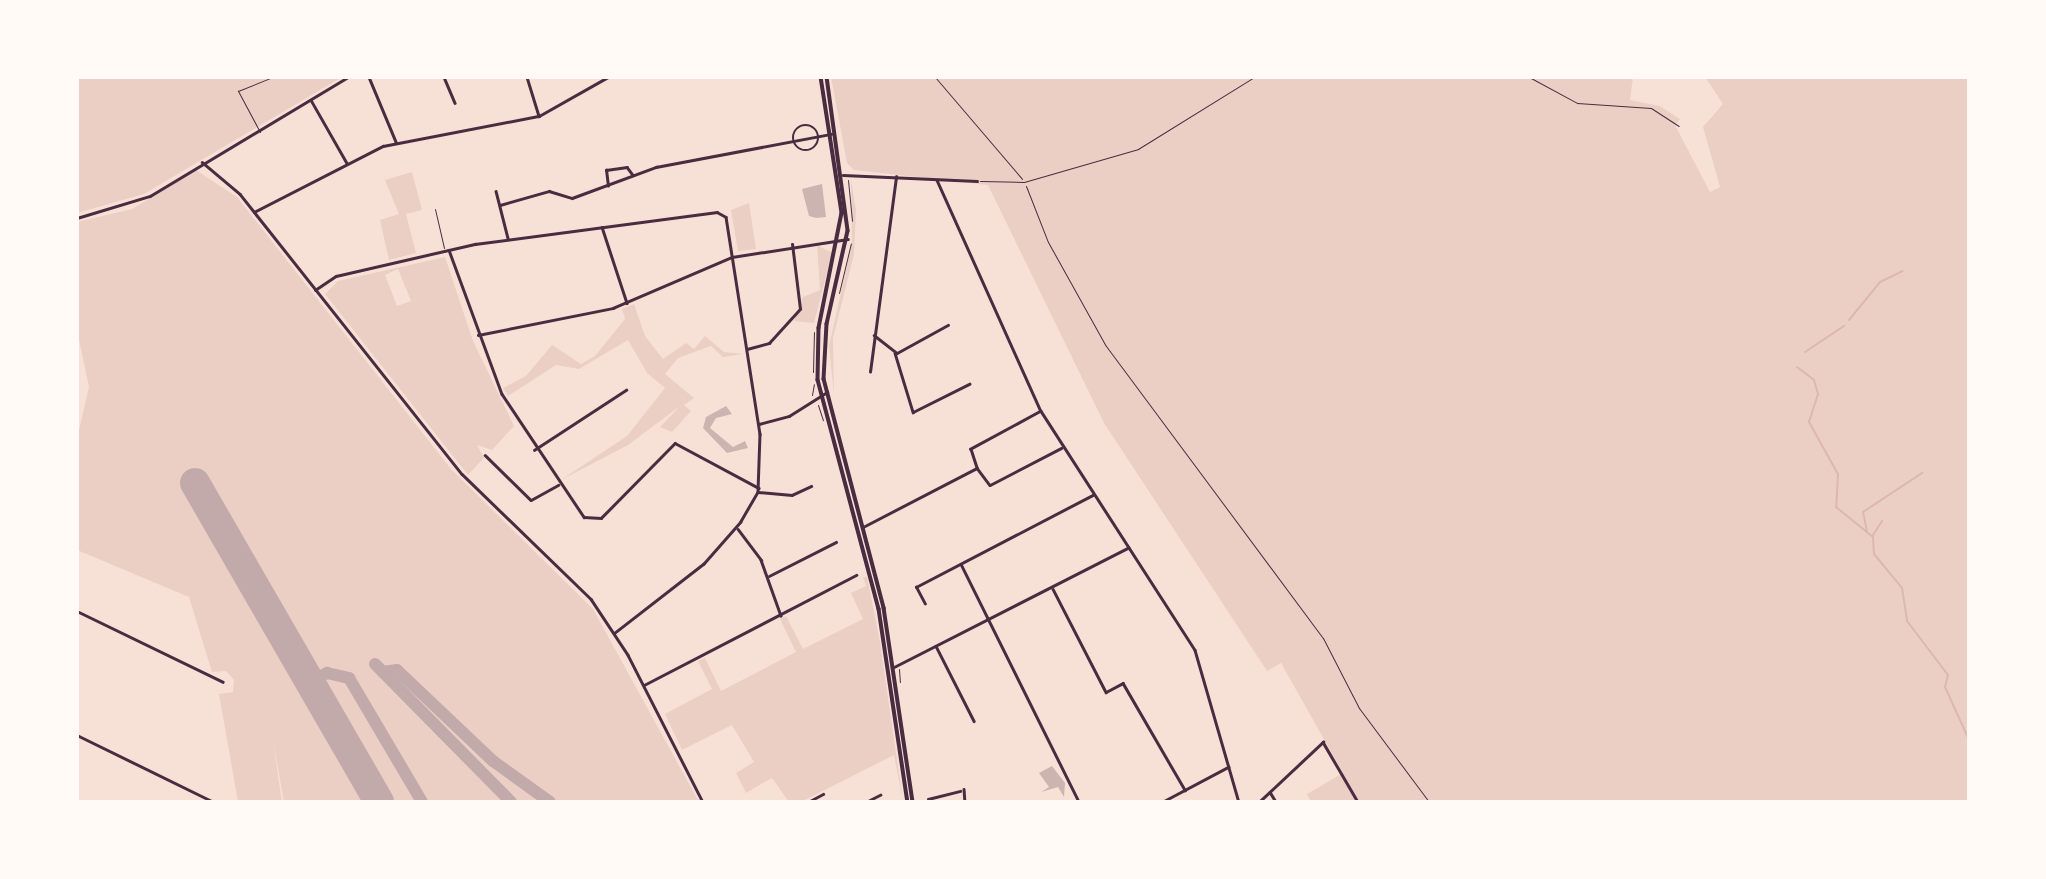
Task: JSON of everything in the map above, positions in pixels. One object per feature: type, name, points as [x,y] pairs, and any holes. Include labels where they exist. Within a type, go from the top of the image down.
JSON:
[{"type":"main road","points":[[821,77],[831,134],[841,238],[817,343],[821,393],[879,610],[911,802]]},
{"type":"main road","points":[[827,77],[845,175],[850,238],[824,341],[827,392],[896,667],[911,802]]},
{"type":"street","points":[[77,218],[141,201],[202,162],[260,132],[348,77]]},
{"type":"street","points":[[369,77],[396,142]]},
{"type":"street","points":[[444,77],[455,103]]},
{"type":"street","points":[[527,77],[539,116]]},
{"type":"street","points":[[254,212],[347,163],[396,142],[539,116],[608,77]]},
{"type":"street","points":[[310,100],[347,163]]},
{"type":"street","points":[[813,126],[820,146],[797,150],[794,140],[794,129],[813,126]]},
{"type":"street","points":[[500,205],[549,191],[572,198],[633,175],[831,134]]},
{"type":"street","points":[[202,162],[254,212],[462,474],[575,580],[615,633],[703,802]]},
{"type":"street","points":[[608,186],[606,170],[627,167],[633,175]]},
{"type":"street","points":[[845,175],[978,181]]},
{"type":"street","points":[[870,372],[896,177]]},
{"type":"street","points":[[937,180],[1041,411],[1195,650],[1239,802]]},
{"type":"street","points":[[496,191],[508,238]]},
{"type":"street","points":[[315,290],[336,276],[508,238],[723,214],[758,424],[758,490],[737,528],[694,572],[615,633]]},
{"type":"street","points":[[602,227],[627,303]]},
{"type":"street","points":[[477,335],[627,303],[732,257],[792,244],[850,238]]},
{"type":"street","points":[[747,349],[769,343],[800,309],[792,244]]},
{"type":"street","points":[[447,250],[477,335],[534,450],[558,485],[594,521],[675,443],[758,490],[792,495],[811,486]]},
{"type":"street","points":[[895,353],[948,325]]},
{"type":"street","points":[[874,335],[895,353],[913,412],[969,384]]},
{"type":"street","points":[[534,450],[626,390]]},
{"type":"street","points":[[758,424],[789,416],[821,393],[827,392]]},
{"type":"street","points":[[1041,411],[971,449],[977,468],[990,485],[1062,447]]},
{"type":"street","points":[[485,455],[531,500],[558,485]]},
{"type":"street","points":[[863,527],[977,468]]},
{"type":"street","points":[[925,604],[916,587],[1093,495]]},
{"type":"street","points":[[737,528],[769,576],[782,616]]},
{"type":"street","points":[[769,576],[836,542]]},
{"type":"street","points":[[896,667],[1128,548]]},
{"type":"street","points":[[961,564],[1079,802]]},
{"type":"street","points":[[644,685],[856,576]]},
{"type":"street","points":[[1052,587],[1106,692],[1123,683],[1185,790]]},
{"type":"street","points":[[77,611],[223,682]]},
{"type":"street","points":[[936,646],[974,721]]},
{"type":"street","points":[[77,735],[214,802]]},
{"type":"street","points":[[1259,802],[1323,743],[1358,802]]},
{"type":"street","points":[[1162,802],[1228,767]]},
{"type":"street","points":[[928,799],[962,790],[965,802]]},
{"type":"street","points":[[1270,792],[1276,802]]},
{"type":"street","points":[[808,802],[823,794]]},
{"type":"street","points":[[866,802],[880,795]]},
{"type":"lane","points":[[260,132],[238,92],[272,77]]},
{"type":"lane","points":[[978,181],[1024,182],[1150,143],[1254,77]]},
{"type":"lane","points":[[1529,77],[1577,103],[1651,108],[1679,126]]},
{"type":"lane","points":[[435,209],[447,250]]},
{"type":"path","points":[[935,77],[1024,182],[1048,242],[1106,346],[1323,638],[1359,708],[1429,802]]},
{"type":"path","points":[[845,175],[852,230]]},
{"type":"path","points":[[838,298],[850,238]]},
{"type":"path","points":[[816,402],[825,426]]},
{"type":"path","points":[[896,667],[902,695]]},
{"type":"shaded area","points":[[77,77],[342,77],[144,194],[77,213]]},
{"type":"shaded area","points":[[831,77],[1633,77],[1630,100],[1660,106],[1680,119],[1675,125],[1710,192],[1720,187],[1703,127],[1723,104],[1705,77],[1969,77],[1969,802],[1311,802],[1307,794],[1343,773],[1281,663],[1267,671],[1104,423],[988,185],[854,170],[847,163]]},
{"type":"shaded area","points":[[196,170],[237,197],[451,469],[593,609],[699,802],[284,802],[273,741],[282,802],[238,802],[219,694],[233,692],[234,680],[226,671],[212,672],[189,597],[77,550],[77,439],[89,387],[77,330],[77,222],[132,209]]},
{"type":"shaded area","points":[[412,172],[422,210],[406,214],[416,253],[389,260],[380,220],[399,214],[385,180]]},
{"type":"shaded area","points":[[851,179],[856,210],[854,254],[833,338],[834,395],[829,346],[852,243]]},
{"type":"shaded area","points":[[749,203],[756,249],[738,251],[731,210]]},
{"type":"shaded area","points":[[817,245],[832,253],[814,323],[794,321],[803,297],[820,290]]},
{"type":"shaded area","points":[[445,257],[473,341],[514,426],[492,450],[477,445],[484,458],[468,475],[325,294],[338,281]],"holes":[[[398,269],[411,301],[397,306],[385,275]]]},
{"type":"shaded area","points":[[634,304],[645,336],[663,359],[686,343],[694,349],[705,336],[724,352],[743,354],[723,357],[711,346],[678,358],[665,374],[694,398],[684,405],[691,411],[672,432],[660,427],[680,406],[628,445],[561,480],[627,436],[665,388],[647,373],[628,340],[579,369],[556,365],[508,396],[503,388],[526,376],[552,345],[581,364],[595,356],[625,319],[622,309]]},
{"type":"shaded area","points":[[863,577],[867,577],[880,642],[903,802],[894,755],[801,802],[789,802],[772,778],[746,793],[736,773],[754,762],[732,725],[682,750],[665,714],[712,689],[698,661],[705,658],[721,691],[796,652],[780,619],[786,616],[803,649],[863,619],[851,593],[866,586]]},
{"type":"building","points":[[822,184],[826,217],[809,216],[802,189]]},
{"type":"building","points":[[726,406],[732,414],[716,418],[710,428],[733,447],[745,441],[748,448],[727,453],[703,428],[706,417]]},
{"type":"building","points":[[1052,766],[1065,783],[1064,797],[1058,787],[1041,792],[1049,787],[1039,773]]},
{"type":"waterway","points":[[1849,320],[1880,282],[1903,271]]},
{"type":"waterway","points":[[1805,352],[1844,326]]},
{"type":"waterway","points":[[1797,367],[1814,380],[1818,394],[1809,422],[1838,474],[1836,507],[1873,537],[1874,554],[1902,588],[1907,621],[1948,675],[1945,687],[1969,740]]},
{"type":"waterway","points":[[1867,532],[1863,512],[1922,473]]},
{"type":"waterway","points":[[1873,535],[1882,521]]},
{"type":"taxiway","points":[[375,664],[511,802]]},
{"type":"taxiway","points":[[383,672],[397,670],[493,761],[550,802]]},
{"type":"taxiway","points":[[314,690],[316,679],[327,673],[349,678],[422,802]]},
{"type":"runway","points":[[195,483],[379,802]]}]
